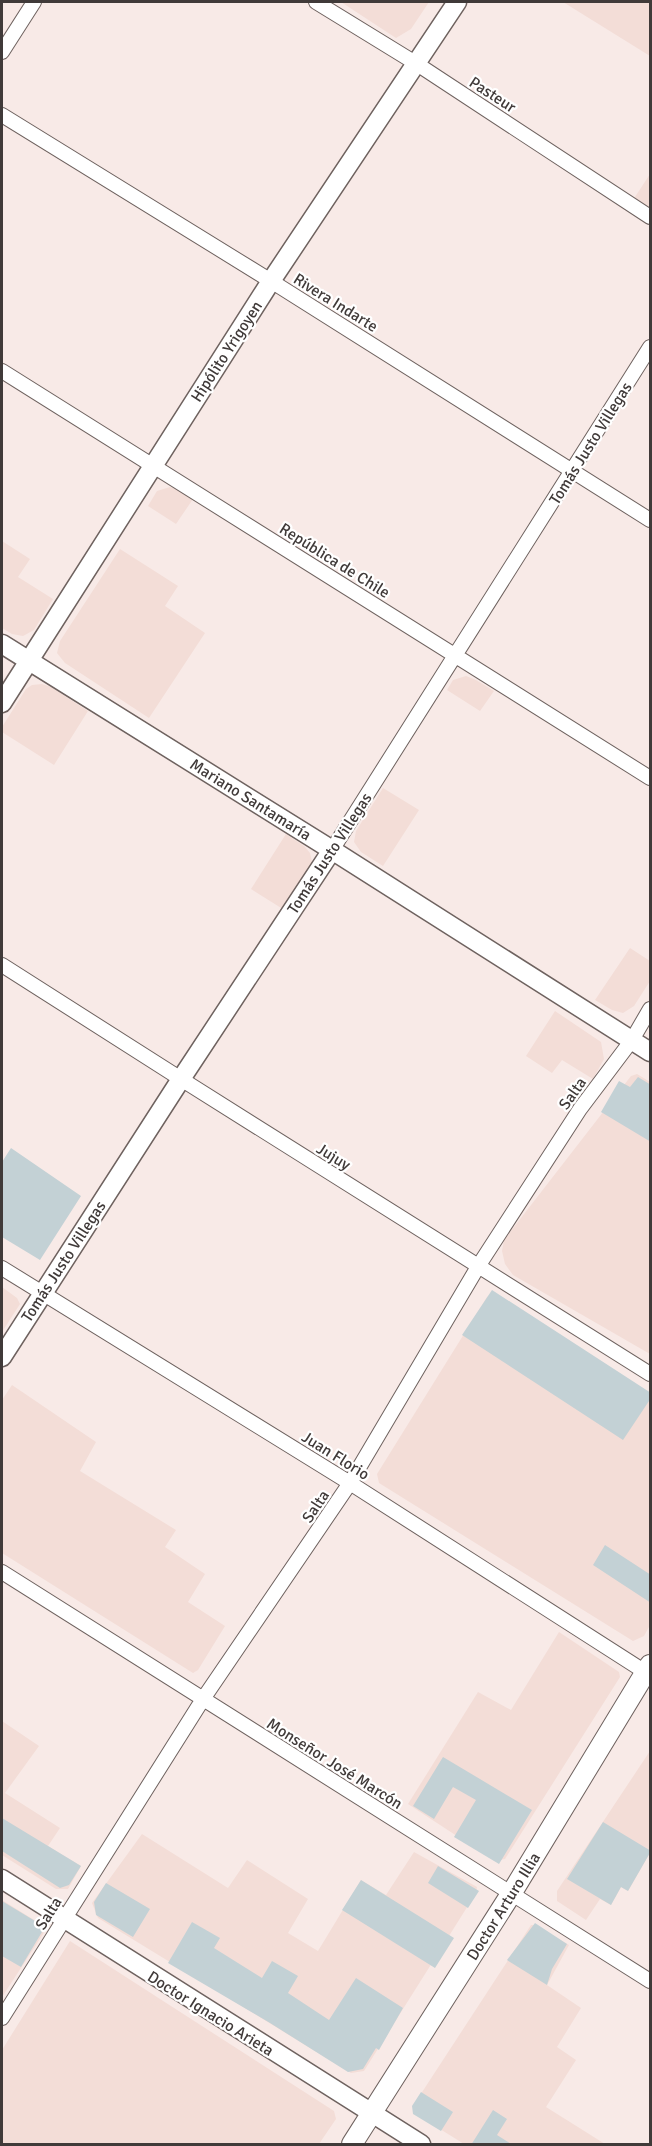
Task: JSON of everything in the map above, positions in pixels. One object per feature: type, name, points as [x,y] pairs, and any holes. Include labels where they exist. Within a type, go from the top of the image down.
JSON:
[{"type":"main road","name":"Doctor Arturo Illia","points":[[352,2145],[649,1671]]},
{"type":"street","points":[[2,52],[34,2]]},
{"type":"street","name":"Pasteur","points":[[316,2],[417,64],[651,217]]},
{"type":"street","name":"Hipólito Yrigoyen","points":[[2,704],[271,281],[457,2]]},
{"type":"street","name":"Rivera Indarte","points":[[2,115],[651,520]]},
{"type":"street","name":"Tomás Justo Villegas","points":[[2,1357],[332,849],[651,347]]},
{"type":"street","name":"República de Chile","points":[[2,371],[651,778]]},
{"type":"street","name":"Mariano Santamaría","points":[[2,644],[332,849],[651,1052]]},
{"type":"street","name":"Jujuy","points":[[2,964],[651,1374]]},
{"type":"street","name":"Salta","points":[[2,2018],[203,1699],[350,1483],[479,1265],[580,1109],[632,1040],[651,1010]]},
{"type":"street","name":"Juan Florio","points":[[2,1268],[649,1671]]},
{"type":"street","name":"Monseñor José Marcón","points":[[2,1572],[651,1981]]},
{"type":"street","name":"Doctor Ignacio Arieta","points":[[2,1879],[63,1920],[421,2145]]},
{"type":"shaded area","points":[[341,2],[429,2],[411,29],[396,38]]},
{"type":"shaded area","points":[[563,2],[650,2],[650,56]]},
{"type":"shaded area","points":[[650,174],[650,210],[633,200]]},
{"type":"shaded area","points":[[170,487],[180,490],[193,499],[176,524],[148,506],[157,491]]},
{"type":"shaded area","points":[[2,541],[30,559],[18,577],[53,599],[34,630],[23,636],[12,634],[2,628]]},
{"type":"shaded area","points":[[120,549],[178,586],[165,606],[205,633],[149,718],[65,663],[57,653],[60,641]]},
{"type":"shaded area","points":[[466,676],[494,691],[480,711],[447,690],[453,680]]},
{"type":"shaded area","points":[[42,684],[51,687],[88,711],[54,765],[2,732],[2,727],[26,689],[32,685]]},
{"type":"shaded area","points":[[383,788],[419,810],[383,866],[361,852],[354,842],[356,831]]},
{"type":"shaded area","points":[[286,834],[304,846],[310,853],[312,862],[311,872],[286,911],[251,889]]},
{"type":"shaded area","points":[[630,948],[650,961],[650,981],[634,1006],[623,1013],[612,1010],[595,1000]]},
{"type":"shaded area","points":[[555,1011],[601,1042],[604,1059],[593,1079],[562,1060],[552,1073],[526,1056]]},
{"type":"shaded area","points":[[637,1074],[650,1082],[650,1354],[513,1275],[505,1264],[502,1251],[504,1240],[631,1076]]},
{"type":"shaded area","points":[[2,1287],[17,1298],[20,1304],[2,1332]]},
{"type":"shaded area","points":[[492,1293],[650,1393],[650,1625],[644,1636],[633,1641],[379,1483],[377,1474],[487,1297]]},
{"type":"shaded area","points":[[12,1385],[96,1442],[80,1471],[176,1530],[165,1547],[205,1574],[188,1602],[225,1626],[198,1670],[193,1673],[2,1553],[2,1400]]},
{"type":"shaded area","points":[[559,1632],[619,1672],[620,1677],[505,1859],[495,1861],[408,1804],[478,1692],[511,1710]]},
{"type":"shaded area","points":[[2,1721],[39,1746],[5,1793],[60,1828],[48,1846],[81,1866],[68,1889],[56,1889],[2,1855]]},
{"type":"shaded area","points":[[650,1751],[650,1853],[628,1891],[621,1887],[611,1905],[600,1899],[586,1920],[557,1901],[557,1891]]},
{"type":"shaded area","points":[[142,1834],[228,1888],[247,1860],[308,1899],[288,1933],[318,1951],[361,1880],[386,1895],[414,1852],[477,1887],[476,1893],[364,2071],[351,2073],[98,1918],[92,1903]]},
{"type":"shaded area","points":[[2,1900],[47,1928],[2,1997]]},
{"type":"shaded area","points":[[531,1925],[535,1925],[569,1945],[547,1985],[581,2008],[557,2047],[576,2060],[546,2107],[605,2144],[464,2144],[416,2114],[413,2106]]},
{"type":"shaded area","points":[[70,1941],[334,2111],[336,2119],[319,2144],[2,2144],[2,2050]]},
{"type":"building","points":[[638,1077],[651,1085],[651,1142],[601,1112],[619,1081],[630,1087]]},
{"type":"building","points":[[11,1148],[81,1196],[40,1260],[2,1237],[2,1162]]},
{"type":"building","points":[[492,1290],[651,1393],[651,1398],[623,1440],[462,1335]]},
{"type":"building","points":[[605,1545],[651,1575],[651,1603],[593,1565]]},
{"type":"building","points":[[443,1757],[532,1810],[499,1864],[454,1837],[476,1800],[453,1787],[434,1819],[413,1806]]},
{"type":"building","points":[[2,1818],[81,1866],[69,1885],[60,1888],[2,1851]]},
{"type":"building","points":[[603,1822],[651,1851],[628,1891],[621,1887],[611,1905],[567,1879]]},
{"type":"building","points":[[438,1866],[479,1891],[468,1908],[428,1883]]},
{"type":"building","points":[[361,1880],[454,1938],[435,1968],[342,1910]]},
{"type":"building","points":[[106,1883],[150,1909],[133,1937],[96,1915],[94,1902]]},
{"type":"building","points":[[2,1901],[45,1927],[21,1967],[2,1956]]},
{"type":"building","points":[[192,1922],[220,1938],[214,1948],[262,1978],[272,1961],[298,1976],[288,1993],[329,2020],[356,1978],[403,2008],[379,2050],[376,2048],[363,2069],[348,2072],[168,1963]]},
{"type":"building","points":[[535,1923],[567,1944],[552,1969],[547,1985],[507,1960]]},
{"type":"building","points":[[421,2092],[453,2112],[441,2131],[413,2114],[412,2106]]},
{"type":"building","points":[[493,2110],[507,2119],[497,2135],[513,2145],[471,2145]]}]
